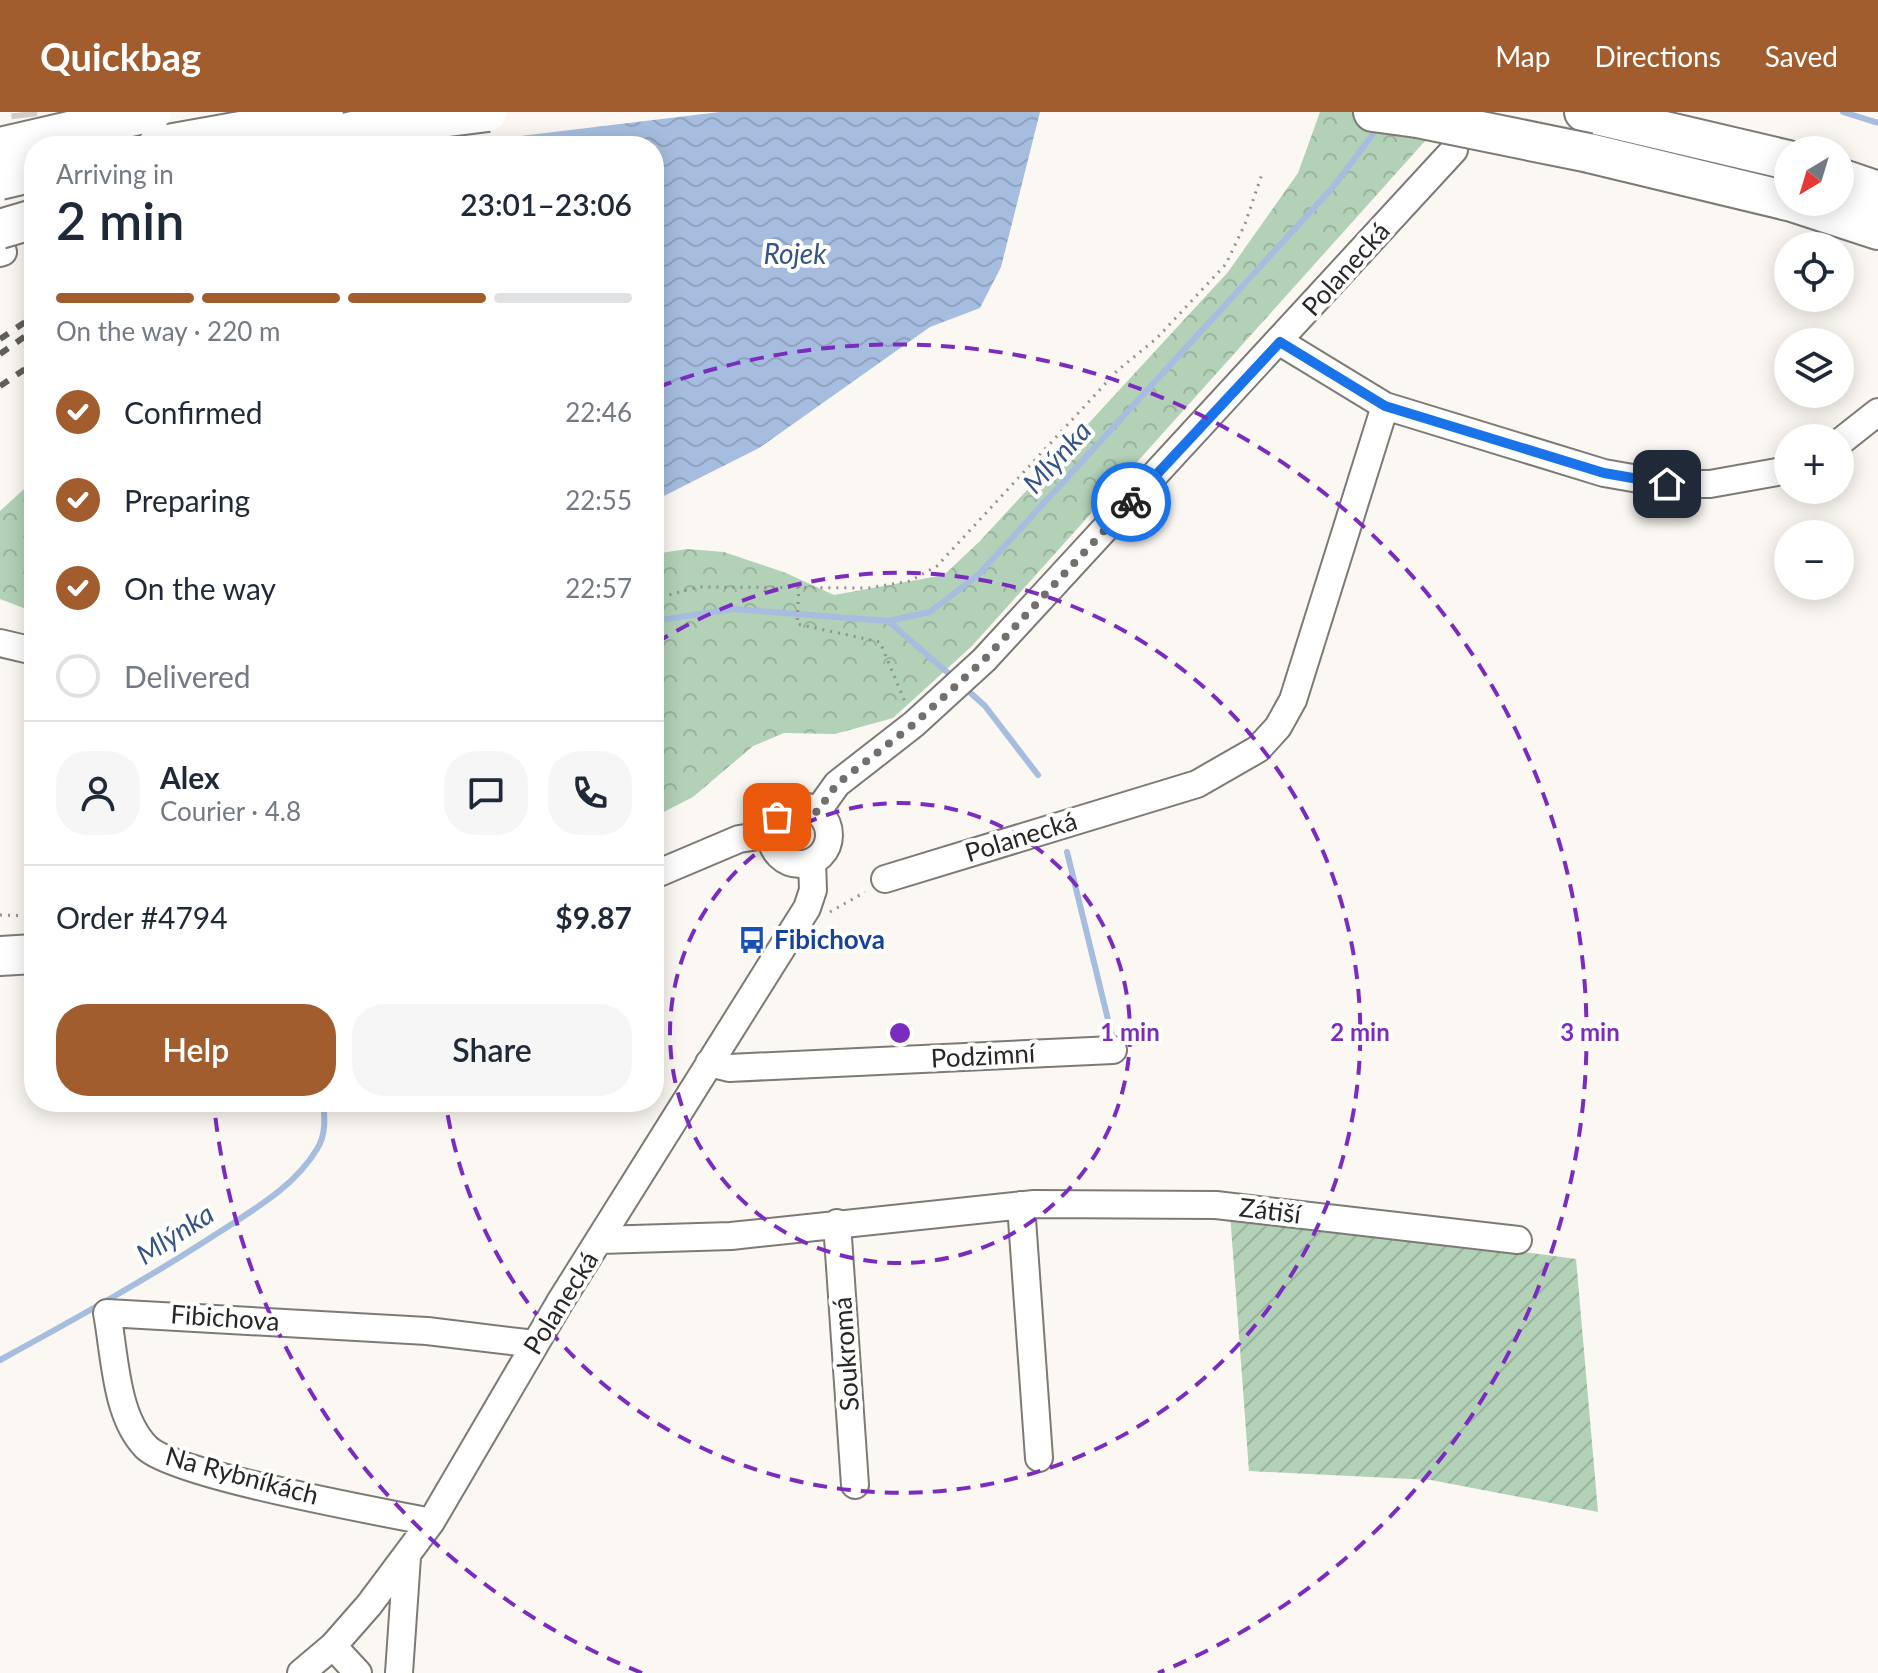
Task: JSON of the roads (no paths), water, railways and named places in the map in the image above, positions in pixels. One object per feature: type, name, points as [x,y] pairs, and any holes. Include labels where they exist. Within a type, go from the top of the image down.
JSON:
[{"type":"highway","points":[[48,136],[152,112]]},
{"type":"highway","points":[[213,136],[348,112]]},
{"type":"highway","points":[[332,136],[369,127],[488,112]]},
{"type":"highway","points":[[1373,112],[1589,153],[1774,198]]},
{"type":"highway","points":[[1594,114],[1774,157]]},
{"type":"highway","points":[[0,147],[24,141]]},
{"type":"highway","points":[[0,180],[24,174]]},
{"type":"highway","points":[[1854,183],[1878,191]]},
{"type":"highway","points":[[1834,216],[1878,230]]},
{"type":"highway","points":[[1,245],[24,227]]},
{"type":"street","name":"Polanecká","points":[[817,812],[837,784],[914,724],[984,660],[1454,150]]},
{"type":"street","points":[[1280,342],[1385,406],[1604,473],[1645,481],[1728,483],[1774,473]]},
{"type":"street","name":"Polanecká","points":[[885,879],[1197,784],[1258,749],[1278,727],[1293,700],[1385,406]]},
{"type":"street","points":[[1854,431],[1878,412]]},
{"type":"street","points":[[0,643],[24,649]]},
{"type":"street","points":[[800,806],[817,812],[827,826],[829,839],[822,854],[812,862],[794,864],[782,859],[773,848],[771,834],[774,821],[787,809],[800,806]]},
{"type":"street","points":[[664,871],[739,839],[771,834]]},
{"type":"street","name":"Polanecká","points":[[301,1673],[333,1646],[431,1522],[535,1344],[709,1063],[815,916],[812,862]]},
{"type":"street","name":"Podzimní","points":[[709,1063],[729,1068],[1113,1050]]},
{"type":"street","points":[[1021,1205],[1039,1458]]},
{"type":"street","name":"Zátiší","points":[[600,1240],[731,1236],[1021,1205],[1216,1205],[1518,1240]]},
{"type":"street","name":"Soukromá","points":[[837,1223],[855,1485]]},
{"type":"street","name":"Fibichova","points":[[107,1313],[427,1331],[535,1344]]},
{"type":"street","name":"Na Rybníkách","points":[[107,1313],[126,1416],[147,1449],[175,1463],[233,1479],[431,1522]]},
{"type":"street","points":[[399,1673],[407,1555]]},
{"type":"street","points":[[333,1646],[358,1673]]},
{"type":"water","name":"Rojek","points":[[525,112],[1040,112],[1001,267],[980,308],[930,327],[759,448],[664,496],[664,136],[483,136]]},
{"type":"waterway","points":[[1843,112],[1878,123]]},
{"type":"waterway","name":"Mlýnka","points":[[664,619],[733,609],[888,621],[930,612],[979,574],[1333,187],[1380,125]]},
{"type":"waterway","points":[[888,621],[955,679]]},
{"type":"waterway","points":[[964,687],[985,706],[1038,775]]},
{"type":"waterway","points":[[1067,852],[1113,1040]]},
{"type":"waterway","name":"Mlýnka","points":[[0,1360],[167,1265],[274,1195],[298,1174],[320,1144],[324,1112]]},
{"type":"tunnel","points":[[24,112],[27,136]]},
{"type":"tunnel","points":[[23,233],[24,229]]},
{"type":"railway","points":[[0,339],[24,323]]},
{"type":"railway","points":[[0,354],[24,337]]},
{"type":"railway","points":[[0,386],[24,370]]},
{"type":"place","name":"Fibichova","points":[[752,940]]}]
